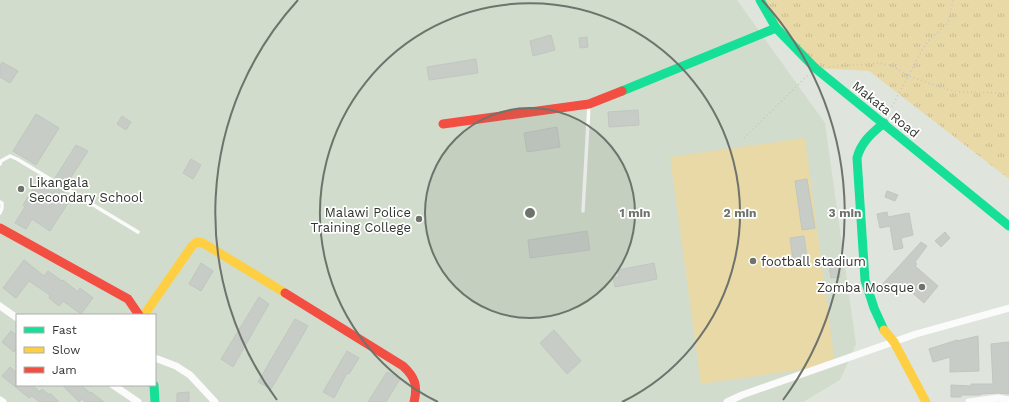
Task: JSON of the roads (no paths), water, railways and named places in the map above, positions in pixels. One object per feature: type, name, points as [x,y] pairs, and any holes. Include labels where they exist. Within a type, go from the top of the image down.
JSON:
[{"type":"street","name":"Makata Road","points":[[760,0],[776,28],[816,68],[1009,226]]},
{"type":"street","points":[[443,124],[589,104],[776,28]]},
{"type":"street","points":[[884,123],[864,141],[857,153],[865,280],[874,308],[884,330],[894,342],[926,402]]},
{"type":"street","points":[[0,228],[128,299],[138,314]]},
{"type":"street","points":[[145,314],[192,246],[198,242],[203,243],[403,366],[413,375],[416,384],[414,402]]},
{"type":"street","points":[[0,306],[16,317]]},
{"type":"street","points":[[727,402],[742,395],[916,334],[1009,308]]},
{"type":"street","points":[[156,358],[176,366],[190,375],[215,402]]},
{"type":"street","points":[[114,386],[138,402]]},
{"type":"street","points":[[154,386],[155,402]]},
{"type":"street","points":[[970,402],[998,398],[1009,400]]},
{"type":"lane","points":[[583,211],[589,104]]},
{"type":"lane","points":[[0,164],[1,161],[10,156],[17,159],[138,232]]},
{"type":"lane","points":[[0,202],[2,203],[2,208],[0,213]]},
{"type":"place","name":"Likangala Secondary School","points":[[21,189]]},
{"type":"place","name":"Malawi Police Training College","points":[[419,219]]},
{"type":"place","name":"football stadium","points":[[753,261]]},
{"type":"place","name":"Zomba Mosque","points":[[922,287]]}]
